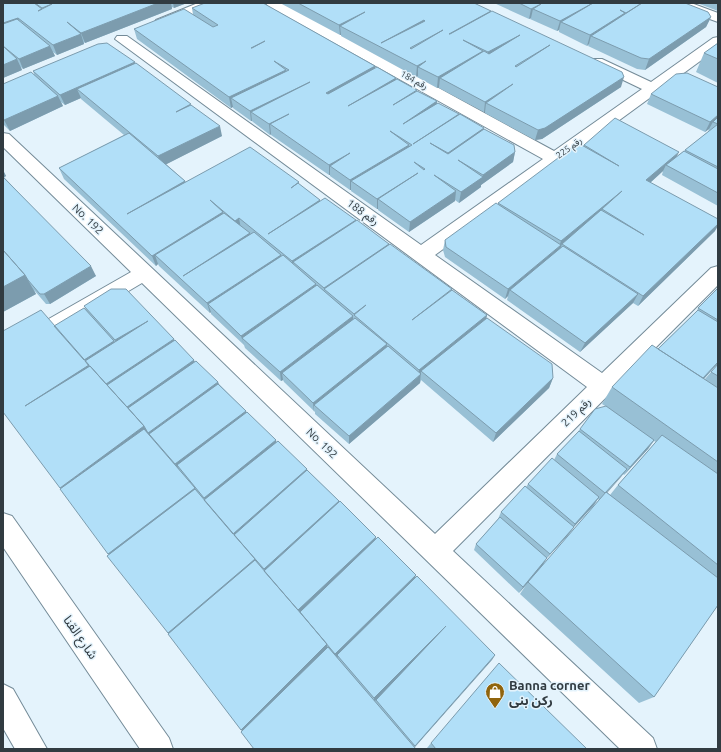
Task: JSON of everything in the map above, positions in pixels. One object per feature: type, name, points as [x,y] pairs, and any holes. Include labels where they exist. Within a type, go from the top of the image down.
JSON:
[{"type":"street","points":[[151,27],[210,3]]},
{"type":"street","name":"رقم 184","points":[[273,3],[556,158]]},
{"type":"street","points":[[679,3],[718,18]]},
{"type":"street","name":"رقم 188","points":[[122,39],[603,386]]},
{"type":"street","name":"رقم 225","points":[[421,254],[718,41]]},
{"type":"street","points":[[587,58],[652,88]]},
{"type":"street","name":"No. 192","points":[[3,138],[642,749]]},
{"type":"street","points":[[3,355],[144,272]]},
{"type":"street","name":"رقم 219","points":[[435,551],[718,273]]},
{"type":"street","name":"شارع القنا","points":[[3,524],[158,749]]},
{"type":"street","points":[[3,699],[32,749]]},
{"type":"building","points":[[3,3],[34,3],[42,9],[52,4],[42,8],[35,3],[158,3],[81,33],[67,22],[81,34],[53,45],[18,18],[3,23]]},
{"type":"building","points":[[205,3],[263,3],[375,66],[326,93],[328,94],[377,67],[396,78],[348,106],[397,79],[417,90],[393,105],[417,91],[437,101],[403,124],[438,103],[459,114],[413,144],[460,114],[484,128],[448,153],[430,143],[448,154],[484,129],[514,145],[515,152],[483,175],[458,160],[483,177],[461,192],[434,175],[456,191],[410,222],[378,199],[418,173],[377,199],[351,181],[412,145],[390,131],[409,145],[350,180],[330,166],[350,153],[329,165],[270,124],[289,114],[269,124],[251,112],[310,82],[250,111],[231,98],[289,70],[274,61],[286,70],[229,97],[134,29],[184,9],[213,27],[218,25],[192,8]]},
{"type":"building","points":[[298,3],[474,3],[491,11],[449,34],[492,11],[622,72],[624,77],[545,128],[538,130],[486,103],[513,84],[485,102],[440,78],[484,51],[489,54],[520,35],[488,52],[463,40],[483,51],[438,77],[418,67],[426,61],[417,66],[340,26],[365,12],[339,25]],"holes":[[[424,20],[425,21],[381,43]],[[443,30],[411,49],[410,48]],[[550,45],[516,67],[515,66]]]},
{"type":"building","points":[[519,3],[593,3],[560,21],[533,9],[541,4],[531,9]]},
{"type":"building","points":[[593,3],[642,3],[626,13],[620,10],[625,13],[590,35],[561,22]]},
{"type":"building","points":[[642,3],[685,3],[708,12],[711,17],[649,59],[641,58],[591,36]]},
{"type":"building","points":[[17,19],[50,46],[19,59],[3,46],[3,24]]},
{"type":"building","points":[[107,43],[135,62],[60,95],[33,71],[98,44]]},
{"type":"building","points":[[718,43],[718,59],[704,53]]},
{"type":"building","points":[[3,46],[17,59],[3,65]]},
{"type":"building","points":[[136,63],[191,104],[176,112],[191,105],[220,126],[158,156],[77,89]]},
{"type":"building","points":[[31,72],[58,96],[4,120],[3,84]]},
{"type":"building","points":[[687,73],[718,87],[718,115],[710,122],[651,94],[676,74]]},
{"type":"building","points":[[718,117],[718,124],[713,122]]},
{"type":"building","points":[[615,118],[679,152],[646,180],[718,219],[718,224],[643,296],[562,244],[601,210],[644,235],[602,209],[622,191],[561,241],[498,203],[578,143],[619,166],[584,145]]},
{"type":"building","points":[[718,124],[718,167],[685,150]]},
{"type":"building","points":[[129,133],[185,181],[127,214],[250,147],[299,182],[291,188],[298,183],[320,200],[268,234],[325,198],[356,220],[292,261],[239,218],[235,221],[210,200],[223,212],[152,256],[59,168]]},
{"type":"building","points":[[684,151],[718,169],[718,193],[666,165]]},
{"type":"building","points":[[3,177],[91,266],[44,294],[40,294],[3,250]]},
{"type":"building","points":[[496,203],[561,245],[508,289],[446,247],[445,240]]},
{"type":"building","points":[[224,213],[250,233],[183,276],[254,232],[281,255],[207,303],[155,255]]},
{"type":"building","points":[[357,220],[389,244],[324,288],[293,262]]},
{"type":"building","points":[[390,244],[452,289],[412,320],[452,290],[487,315],[419,370],[354,315],[366,305],[354,314],[324,289]]},
{"type":"building","points":[[563,246],[638,294],[585,343],[510,290]]},
{"type":"building","points":[[3,250],[25,275],[3,287]]},
{"type":"building","points":[[283,255],[316,284],[241,336],[208,304]]},
{"type":"building","points":[[317,285],[353,316],[280,372],[242,338]]},
{"type":"building","points":[[111,289],[126,289],[174,339],[106,384],[85,361],[148,321],[115,340],[84,306]]},
{"type":"building","points":[[717,289],[718,290],[718,320],[698,308]]},
{"type":"building","points":[[84,308],[114,341],[84,360],[54,326]]},
{"type":"building","points":[[41,310],[89,365],[25,406],[90,366],[144,426],[60,488],[3,412],[3,331]]},
{"type":"building","points":[[698,310],[718,322],[718,362],[703,378],[658,349]]},
{"type":"building","points":[[355,318],[387,344],[313,403],[282,373]]},
{"type":"building","points":[[487,318],[552,364],[553,378],[496,433],[421,371]]},
{"type":"building","points":[[175,340],[194,360],[127,407],[107,385]]},
{"type":"building","points":[[652,345],[718,388],[718,462],[612,387]]},
{"type":"building","points":[[388,346],[421,374],[349,436],[314,405]]},
{"type":"building","points":[[196,361],[218,382],[148,433],[144,426],[128,408]]},
{"type":"building","points":[[718,364],[718,376],[711,372]]},
{"type":"building","points":[[218,384],[246,411],[175,464],[149,434]]},
{"type":"building","points":[[606,406],[654,440],[630,467],[580,429],[595,409]]},
{"type":"building","points":[[247,412],[276,440],[204,498],[177,465]]},
{"type":"building","points":[[144,429],[195,488],[108,554],[60,489]]},
{"type":"building","points":[[579,431],[627,469],[605,493],[557,454]]},
{"type":"building","points":[[662,435],[718,474],[718,565],[618,485]]},
{"type":"building","points":[[278,441],[307,469],[233,534],[204,500]]},
{"type":"building","points":[[552,458],[599,497],[575,524],[528,484]]},
{"type":"building","points":[[307,470],[339,501],[264,569],[234,535]]},
{"type":"building","points":[[525,486],[574,527],[550,554],[501,512]]},
{"type":"building","points":[[195,489],[255,559],[168,633],[107,556]]},
{"type":"building","points":[[606,492],[718,578],[718,605],[654,697],[528,582]]},
{"type":"building","points":[[340,501],[376,537],[298,610],[264,571]]},
{"type":"building","points":[[500,517],[547,558],[523,587],[476,544]]},
{"type":"building","points":[[378,537],[416,575],[335,654],[300,612]]},
{"type":"building","points":[[255,560],[327,644],[241,730],[168,634]]},
{"type":"building","points":[[417,576],[495,655],[415,746],[376,700],[446,626],[374,698],[337,655]]},
{"type":"building","points":[[328,647],[416,749],[254,749],[241,732]]},
{"type":"building","name":"Banna corner ركن بنى","points":[[499,663],[587,749],[436,749],[431,743]]},
{"type":"place","name":"Banna corner ركن بنى","points":[[495,709]]}]
